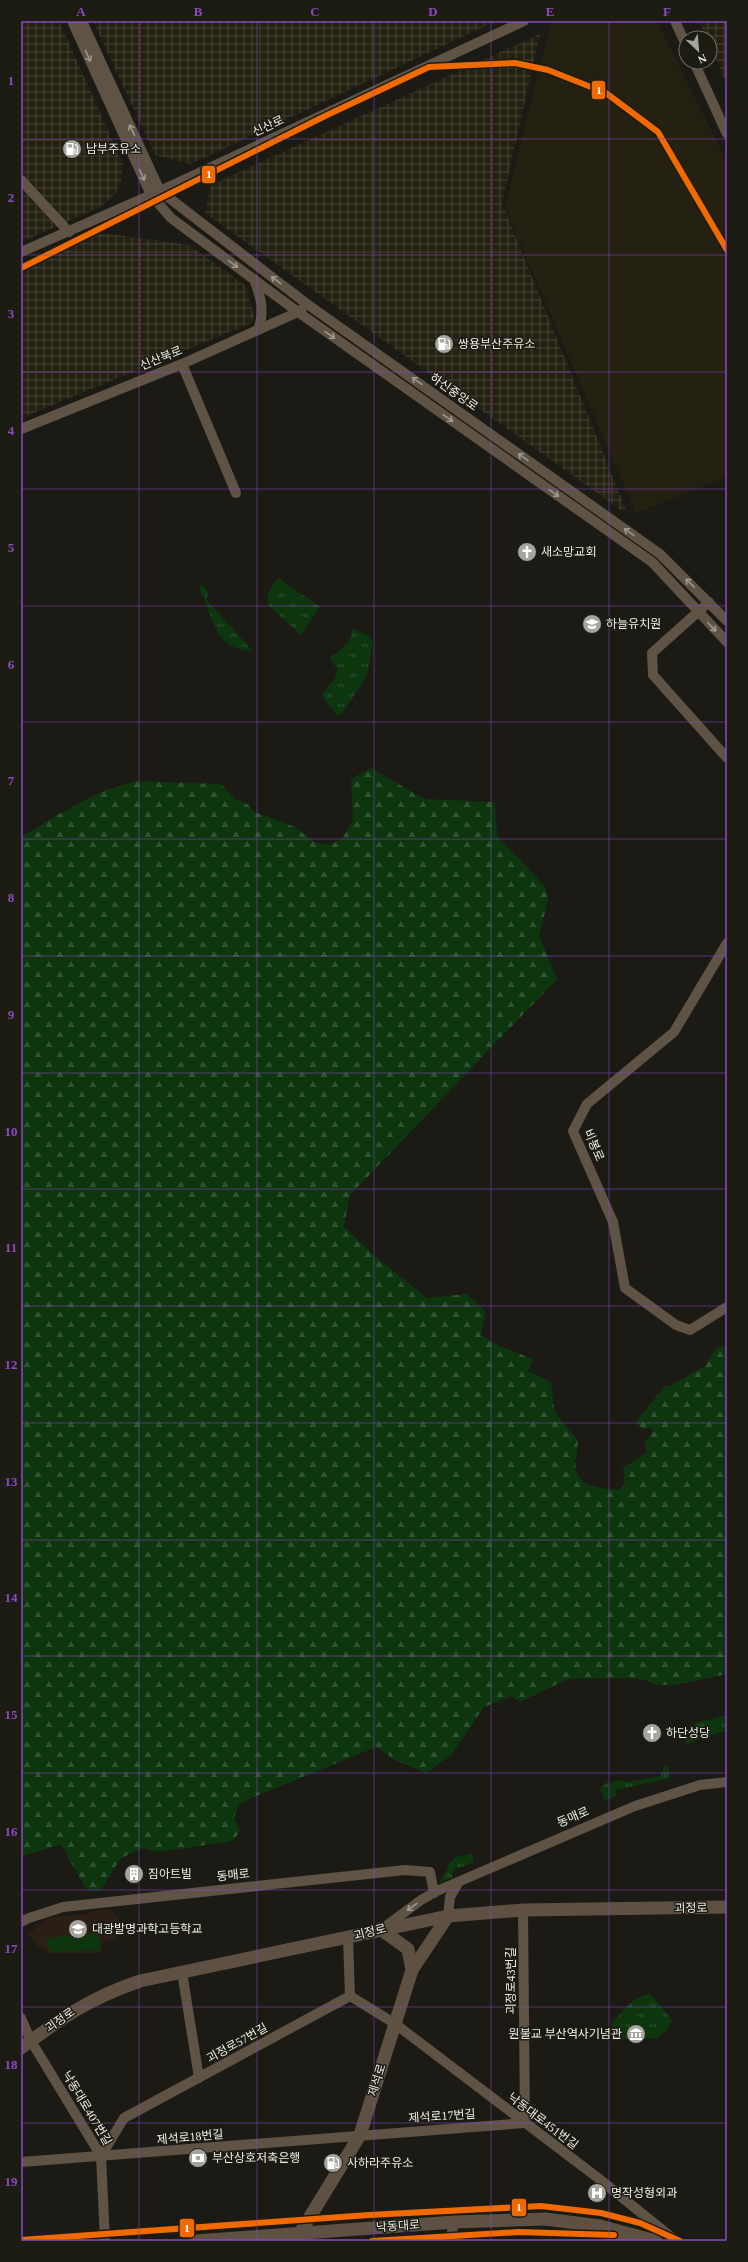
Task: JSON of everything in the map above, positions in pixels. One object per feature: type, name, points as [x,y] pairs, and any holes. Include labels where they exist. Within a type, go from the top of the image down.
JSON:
[{"type":"main road","name":"괴정로","points":[[26,2044],[84,2003],[114,1989],[140,1981],[448,1916],[523,1910],[727,1907]]},
{"type":"main road","name":"제석로","points":[[298,2237],[360,2135],[394,2023],[412,1970],[448,1916]]},
{"type":"main road","points":[[380,1930],[408,1949],[412,1970]]},
{"type":"main road","name":"낙동대로","points":[[196,2241],[298,2237],[454,2222],[544,2219],[600,2226],[656,2241]]},
{"type":"main road","points":[[600,2226],[615,2241]]},
{"type":"street","points":[[72,21],[156,193],[171,218],[298,312],[652,562],[727,642]]},
{"type":"street","points":[[82,21],[156,193]]},
{"type":"street","name":"신산로","points":[[21,252],[156,193],[524,21]]},
{"type":"street","points":[[698,70],[727,134]]},
{"type":"street","points":[[21,180],[69,232]]},
{"type":"street","name":"하신중앙로","points":[[156,193],[307,304],[660,554],[727,621]]},
{"type":"street","points":[[254,280],[262,301],[263,318],[258,330]]},
{"type":"street","name":"신산북로","points":[[21,429],[182,364],[298,312],[307,304]]},
{"type":"street","points":[[182,364],[236,493]]},
{"type":"street","points":[[652,562],[660,554]]},
{"type":"street","points":[[709,602],[652,653],[653,675],[727,758]]},
{"type":"street","name":"비봉로","points":[[727,943],[724,961],[674,1032],[587,1104],[573,1130],[613,1222],[625,1288],[676,1325],[690,1330],[727,1307]]},
{"type":"street","name":"동매로","points":[[380,1930],[434,1893],[495,1865],[635,1806],[700,1785],[727,1782]]},
{"type":"street","name":"동매로","points":[[21,1922],[62,1907],[404,1870],[430,1872],[434,1893]]},
{"type":"street","points":[[448,1916],[450,1897],[458,1882]]},
{"type":"street","name":"괴정로43번길","points":[[523,1910],[525,2123]]},
{"type":"street","points":[[348,1938],[350,1996]]},
{"type":"street","points":[[182,1972],[199,2078]]},
{"type":"street","name":"낙동대로451번길","points":[[350,1996],[394,2023],[598,2178],[676,2241]]},
{"type":"street","name":"괴정로57번길","points":[[101,2156],[124,2118],[350,1996]]},
{"type":"street","name":"괴정로","points":[[21,2018],[26,2044]]},
{"type":"street","name":"낙동대로407번길","points":[[26,2044],[101,2156],[105,2241]]},
{"type":"street","name":"제석로17번길","points":[[360,2135],[525,2123]]},
{"type":"street","name":"제석로18번길","points":[[21,2162],[360,2135]]},
{"type":"street","points":[[450,2241],[454,2222]]},
{"type":"shaded area","points":[[21,21],[59,21],[123,164],[121,181],[115,194],[102,206],[21,242]]},
{"type":"shaded area","points":[[93,21],[496,21],[191,164],[155,155]]},
{"type":"shaded area","points":[[551,21],[657,21],[678,63],[678,70],[681,70],[727,162],[727,477],[636,513],[505,208]]},
{"type":"shaded area","points":[[699,21],[727,21],[727,84],[718,64],[718,30],[703,30]]},
{"type":"shaded area","points":[[540,34],[502,203],[628,515],[205,213],[211,185]]},
{"type":"shaded area","points":[[102,233],[189,245],[245,285],[254,316],[251,323],[21,418],[21,268]]},
{"type":"shaded area","name":"대광발명과학고등학교","points":[[110,1909],[124,1925],[117,1939],[102,1942],[101,1953],[49,1953],[37,1946],[28,1934],[50,1917],[89,1914],[91,1911]]},
{"type":"green space","points":[[278,577],[320,607],[301,635],[269,606],[267,595]]},
{"type":"green space","points":[[202,584],[208,593],[207,599],[210,604],[252,650],[246,651],[237,648],[222,638],[213,623],[199,589]]},
{"type":"green space","points":[[352,629],[366,634],[373,641],[367,676],[342,713],[337,716],[321,695],[334,680],[338,670],[329,658],[348,643]]},
{"type":"green space","points":[[371,768],[424,799],[495,802],[497,836],[545,886],[548,900],[539,936],[557,979],[349,1196],[344,1227],[375,1256],[427,1298],[467,1294],[486,1312],[481,1335],[500,1346],[533,1359],[528,1371],[551,1382],[554,1410],[578,1440],[575,1464],[576,1471],[579,1477],[588,1484],[608,1489],[620,1490],[625,1484],[623,1468],[647,1452],[645,1441],[654,1431],[650,1427],[644,1430],[635,1423],[664,1387],[670,1386],[705,1366],[716,1348],[727,1346],[727,1674],[675,1685],[657,1685],[645,1680],[629,1678],[568,1679],[520,1702],[511,1696],[484,1707],[451,1755],[426,1773],[395,1760],[376,1747],[249,1799],[238,1806],[234,1817],[240,1831],[233,1841],[159,1852],[143,1848],[121,1858],[100,1891],[86,1889],[61,1844],[21,1857],[21,834],[27,834],[57,815],[103,791],[137,781],[221,784],[235,799],[247,804],[255,812],[295,827],[314,842],[330,845],[342,839],[353,820],[351,779]]},
{"type":"green space","points":[[727,1715],[727,1731],[707,1735],[687,1744],[685,1740],[696,1731],[695,1723]]},
{"type":"green space","points":[[668,1765],[670,1778],[616,1790],[615,1796],[605,1801],[600,1789],[607,1782],[609,1784],[619,1780],[628,1782],[660,1776],[665,1766]]},
{"type":"green space","points":[[470,1854],[473,1857],[473,1863],[455,1869],[452,1873],[453,1878],[439,1883],[446,1872],[449,1863],[453,1861],[455,1857]]},
{"type":"green space","points":[[99,1933],[101,1950],[52,1952],[47,1946],[47,1938]]},
{"type":"green space","points":[[650,1993],[672,2020],[668,2029],[657,2038],[620,2039],[612,2026],[612,2023],[632,2001]]},
{"type":"transit line","name":"1","points":[[21,268],[325,116],[429,67],[515,63],[548,70],[606,93],[658,132],[727,250]]},
{"type":"transit line","name":"1","points":[[21,2240],[369,2215],[541,2206],[601,2213],[640,2223],[680,2241]]},
{"type":"transit line","name":"1","points":[[372,2241],[519,2232],[614,2235]]},
{"type":"place","name":"남부주유소","points":[[72,149]]},
{"type":"place","name":"쌍용부산주유소","points":[[444,344]]},
{"type":"place","name":"새소망교회","points":[[527,552]]},
{"type":"place","name":"하늘유치원","points":[[592,624]]},
{"type":"place","name":"하단성당","points":[[652,1733]]},
{"type":"place","name":"짐아트빌","points":[[134,1874]]},
{"type":"place","name":"대광발명과학고등학교","points":[[78,1929]]},
{"type":"place","name":"원불교 부산역사기념관","points":[[636,2034]]},
{"type":"place","name":"부산상호저축은행","points":[[198,2158]]},
{"type":"place","name":"사하라주유소","points":[[333,2163]]},
{"type":"place","name":"명작성형외과","points":[[597,2193]]}]
